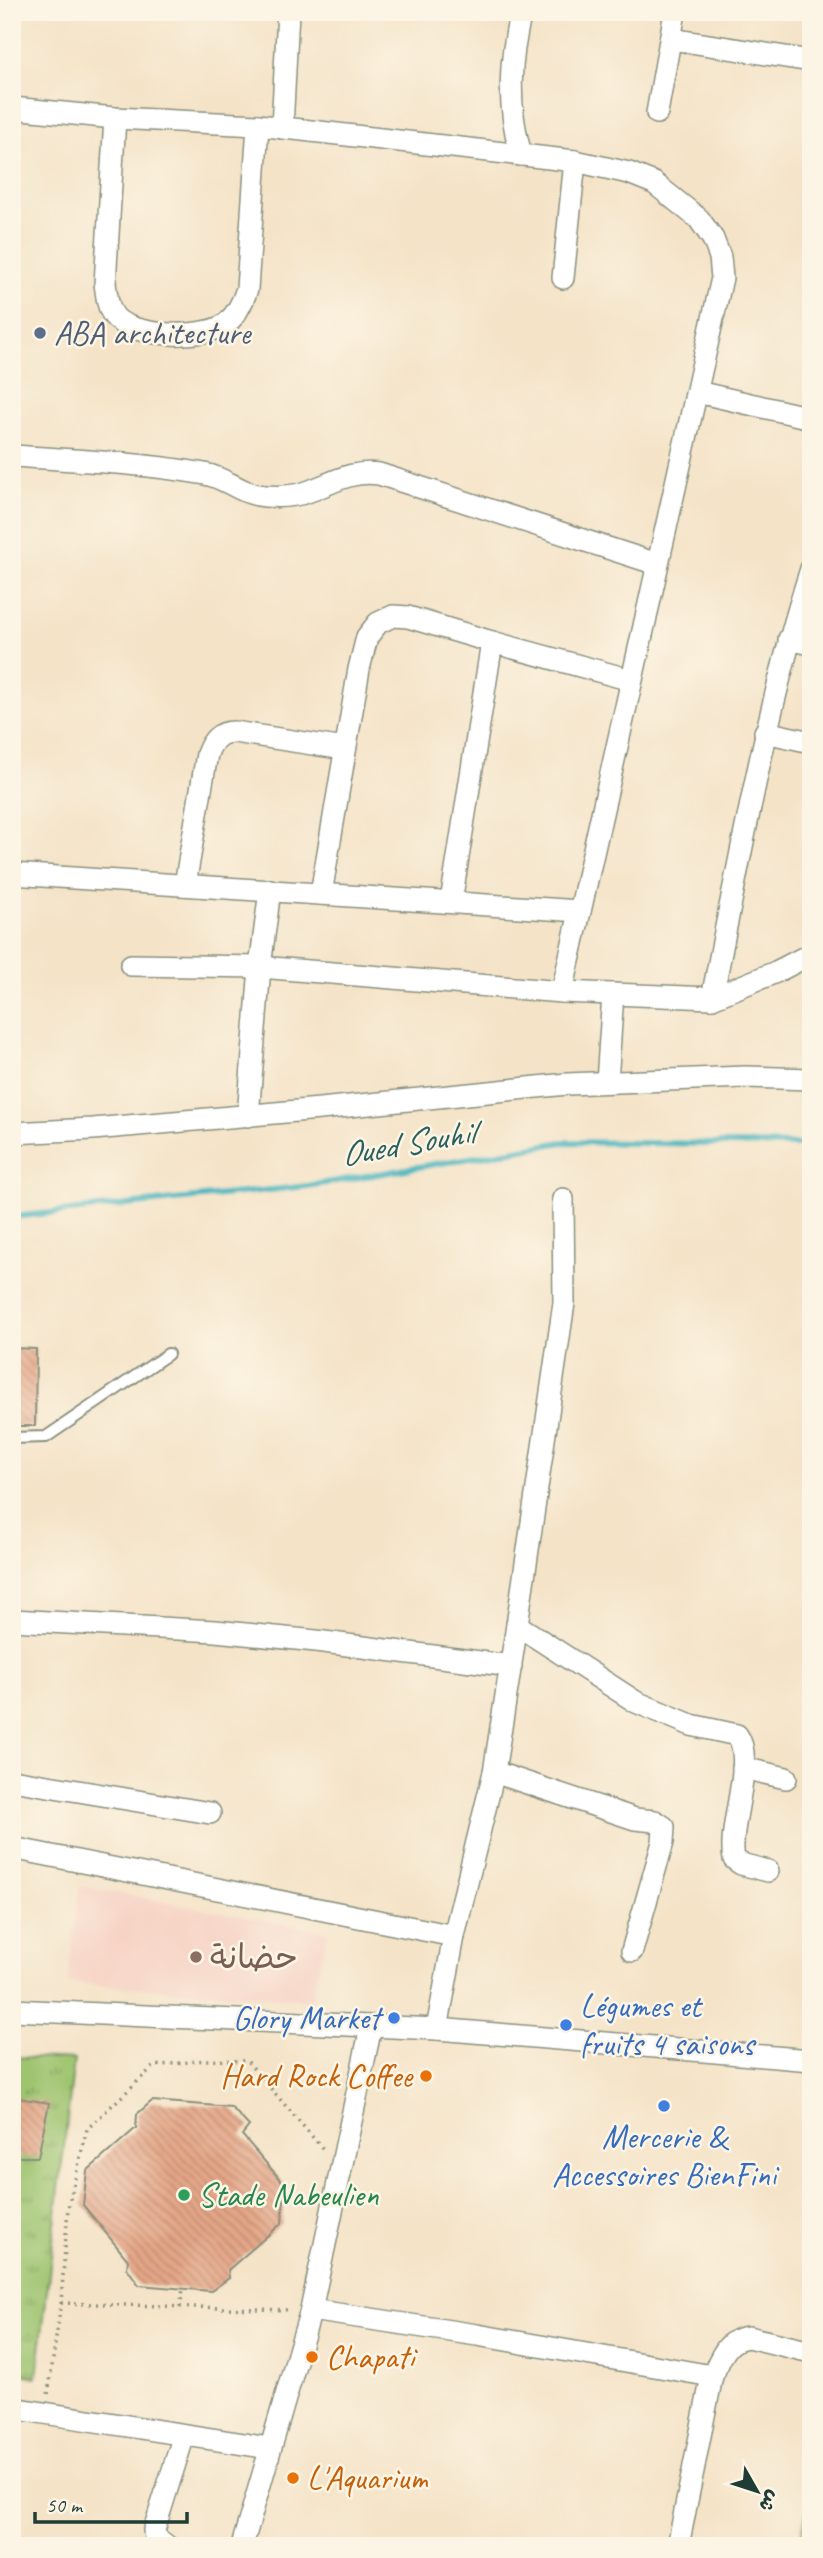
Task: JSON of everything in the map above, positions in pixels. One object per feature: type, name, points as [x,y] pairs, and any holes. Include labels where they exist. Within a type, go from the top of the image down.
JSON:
[{"type":"street","points":[[282,128],[288,12]]},
{"type":"street","points":[[521,12],[515,39],[510,91],[513,124],[521,155]]},
{"type":"street","points":[[657,113],[675,12]]},
{"type":"street","points":[[671,39],[811,61]]},
{"type":"street","points":[[12,108],[115,118],[258,125],[575,161],[629,173],[654,183],[699,219],[713,239],[720,257],[722,278],[562,992]]},
{"type":"street","points":[[115,118],[105,284],[108,302],[113,315],[124,325],[138,330],[189,334],[210,332],[228,323],[241,306],[247,289],[258,125]]},
{"type":"street","points":[[563,278],[575,161]]},
{"type":"street","points":[[697,392],[811,418]]},
{"type":"street","points":[[12,456],[121,464],[209,475],[247,494],[262,496],[286,497],[305,493],[352,474],[379,474],[657,564]]},
{"type":"street","points":[[712,998],[765,732],[789,639],[811,569]]},
{"type":"street","points":[[321,894],[359,669],[367,637],[378,623],[393,616],[408,617],[631,680]]},
{"type":"street","points":[[789,639],[811,644]]},
{"type":"street","points":[[451,902],[492,642]]},
{"type":"street","points":[[185,885],[207,754],[217,737],[224,732],[234,732],[345,749]]},
{"type":"street","points":[[765,732],[811,743]]},
{"type":"street","points":[[12,874],[580,911]]},
{"type":"street","points":[[248,1115],[260,967],[270,890]]},
{"type":"street","points":[[131,965],[260,967],[562,992],[712,998],[776,972],[811,954]]},
{"type":"street","points":[[607,1082],[614,994]]},
{"type":"street","points":[[12,1133],[248,1115],[567,1084],[745,1077],[811,1079]]},
{"type":"street","points":[[438,2029],[454,1936],[494,1772],[511,1666],[564,1303],[563,1199]]},
{"type":"street","points":[[12,1620],[215,1631],[511,1666]]},
{"type":"street","points":[[517,1625],[636,1702],[691,1725],[737,1735],[741,1741],[743,1768],[734,1858],[741,1864],[768,1871]]},
{"type":"street","points":[[743,1768],[786,1778]]},
{"type":"street","points":[[494,1772],[635,1819],[655,1821],[664,1827],[663,1842],[632,1951]]},
{"type":"street","points":[[12,1780],[210,1813]]},
{"type":"street","points":[[12,1848],[454,1936]]},
{"type":"street","points":[[12,2010],[438,2029],[811,2060]]},
{"type":"street","points":[[242,2546],[311,2310],[371,2027]]},
{"type":"street","points":[[311,2310],[477,2335],[712,2376]]},
{"type":"street","points":[[678,2546],[712,2376],[729,2344],[739,2338],[748,2337],[811,2352]]},
{"type":"street","points":[[12,2408],[270,2448]]},
{"type":"street","points":[[167,2546],[155,2537],[154,2530],[184,2435]]},
{"type":"lane","points":[[12,1438],[46,1437],[168,1354]]},
{"type":"path","points":[[46,2413],[61,2303],[68,2208],[87,2129],[154,2066],[206,2060],[247,2061],[341,2169]]},
{"type":"path","points":[[180,2307],[183,2289]]},
{"type":"path","points":[[61,2303],[311,2310]]},
{"type":"shaded area","name":"حضانة","points":[[80,1886],[328,1932],[311,2000],[67,1983]]},
{"type":"green space","points":[[12,2057],[74,2060],[37,2377],[12,2372]]},
{"type":"green space","points":[[811,2489],[811,2546],[799,2546]]},
{"type":"building","points":[[12,1348],[36,1349],[35,1426],[12,1426]]},
{"type":"building","points":[[12,2097],[49,2103],[38,2157],[12,2157]]},
{"type":"building","name":"Stade Nabeulien","points":[[152,2101],[231,2107],[249,2126],[242,2135],[285,2185],[282,2223],[228,2270],[229,2278],[211,2291],[139,2285],[127,2268],[128,2260],[83,2205],[87,2171],[136,2128],[137,2114]]},
{"type":"waterway","name":"Oued Souhil","points":[[12,1217],[308,1186],[563,1142],[811,1145]]},
{"type":"place","name":"ABA architecture","points":[[40,333]]},
{"type":"place","name":"حضانة","points":[[196,1957]]},
{"type":"place","name":"Glory Market","points":[[394,2018]]},
{"type":"place","name":"Légumes et fruits 4 saisons","points":[[566,2025]]},
{"type":"place","name":"Hard Rock Coffee","points":[[426,2076]]},
{"type":"place","name":"Mercerie & Accessoires BienFini","points":[[664,2106]]},
{"type":"place","name":"Stade Nabeulien","points":[[184,2195]]},
{"type":"place","name":"Chapati","points":[[312,2357]]},
{"type":"place","name":"L'Aquarium","points":[[293,2478]]}]
